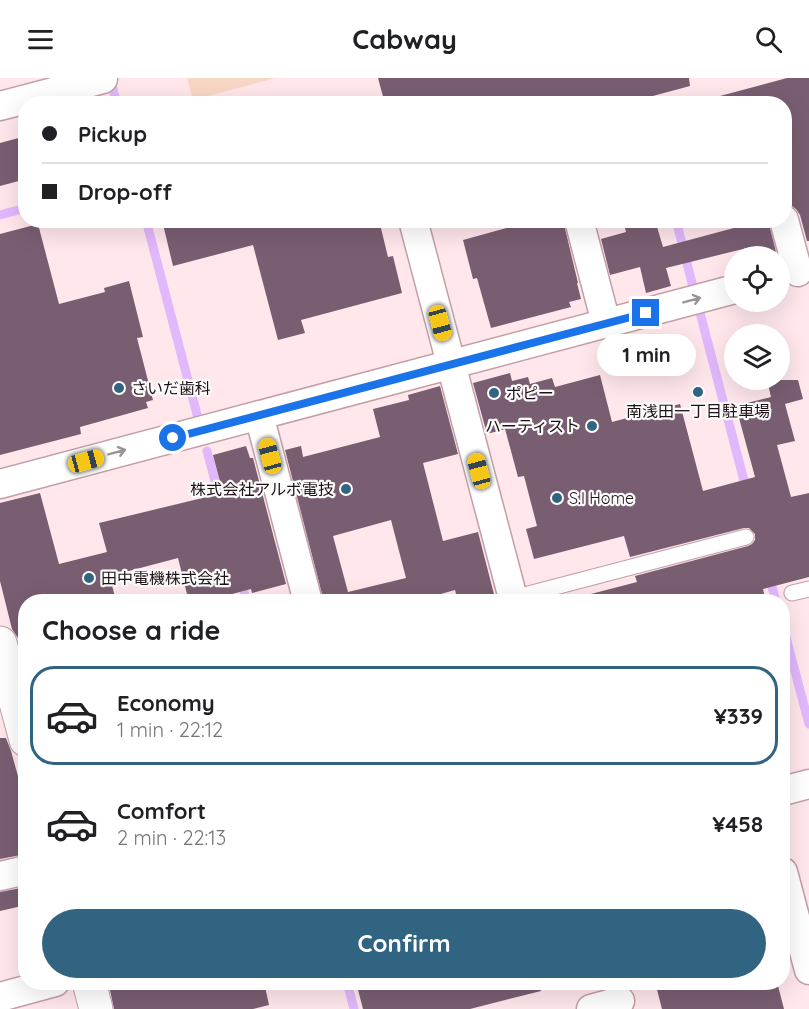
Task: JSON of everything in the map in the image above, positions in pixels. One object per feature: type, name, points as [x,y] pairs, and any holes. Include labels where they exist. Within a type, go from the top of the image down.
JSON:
[{"type":"street","points":[[38,96],[103,79]]},
{"type":"street","points":[[0,106],[18,101]]},
{"type":"street","points":[[415,228],[512,594]]},
{"type":"street","points":[[581,228],[606,323]]},
{"type":"street","points":[[786,228],[796,273]]},
{"type":"street","points":[[0,484],[724,292]]},
{"type":"street","points":[[259,415],[306,594]]},
{"type":"street","points":[[0,643],[18,710]]},
{"type":"street","points":[[790,789],[809,784]]},
{"type":"street","points":[[0,876],[18,872]]},
{"type":"street","points":[[790,898],[809,970]]},
{"type":"street","points":[[0,997],[26,990]]},
{"type":"street","points":[[91,990],[96,1009]]},
{"type":"street","points":[[591,1009],[619,998]]},
{"type":"lane","points":[[536,594],[747,537]]},
{"type":"lane","points":[[792,593],[809,589]]},
{"type":"shaded area","points":[[187,78],[276,78],[208,96],[192,96]]},
{"type":"building","points":[[378,78],[689,78],[690,86],[653,96],[383,96]]},
{"type":"building","points":[[787,78],[809,78],[809,241],[807,241],[800,215],[792,206],[792,96],[720,96]]},
{"type":"building","points":[[18,138],[18,181],[0,186],[0,143]]},
{"type":"building","points":[[23,228],[39,228],[59,304],[105,292],[104,288],[129,281],[143,337],[137,338],[153,400],[146,402],[148,408],[80,427],[81,434],[0,455],[0,234]]},
{"type":"building","points":[[164,228],[381,228],[388,257],[393,256],[402,293],[301,320],[305,333],[278,340],[253,245],[173,266]]},
{"type":"building","points":[[507,228],[565,228],[581,299],[569,302],[571,307],[491,328],[477,278],[473,279],[463,240]]},
{"type":"building","points":[[625,228],[657,228],[663,247],[734,228],[770,228],[774,246],[724,246],[724,254],[666,268],[671,286],[646,293],[640,267],[610,275],[601,239],[626,232]]},
{"type":"building","points":[[510,373],[512,381],[528,377],[530,384],[552,378],[555,387],[600,375],[612,422],[680,404],[703,491],[755,477],[739,418],[750,416],[747,403],[771,397],[769,390],[790,390],[790,380],[798,380],[803,399],[785,404],[795,441],[777,445],[791,497],[809,493],[809,577],[763,589],[764,594],[591,594],[637,582],[635,576],[748,546],[755,540],[755,534],[749,528],[744,528],[630,557],[624,536],[534,559],[526,529],[537,526],[524,476],[518,477],[505,429],[487,434],[473,383]]},
{"type":"building","points":[[440,386],[458,454],[423,463],[443,541],[478,532],[494,594],[456,594],[455,590],[441,594],[322,594],[285,450],[301,446],[303,457],[380,437],[373,409],[409,400],[408,395]],"holes":[[[391,520],[406,578],[348,592],[333,536]]]},
{"type":"building","points":[[246,446],[250,458],[253,458],[286,584],[252,593],[251,589],[232,594],[187,594],[178,558],[110,576],[114,594],[18,594],[18,638],[12,629],[0,581],[0,503],[40,493],[59,564],[107,552],[99,523],[223,493],[213,455]]},
{"type":"building","points":[[0,738],[6,738],[18,776],[18,856],[0,859]]},
{"type":"building","points":[[18,889],[18,907],[0,911],[0,892]]},
{"type":"building","points":[[110,990],[266,990],[269,1005],[253,1009],[114,1009]]},
{"type":"building","points":[[358,990],[541,991],[470,1009],[363,1009]]},
{"type":"building","points":[[657,990],[779,990],[784,1009],[662,1009]]},
{"type":"waterway","points":[[110,78],[115,96]]},
{"type":"waterway","points":[[638,78],[643,96]]},
{"type":"waterway","points":[[0,215],[18,210]]},
{"type":"waterway","points":[[148,228],[199,422]]},
{"type":"waterway","points":[[678,228],[694,291]]},
{"type":"waterway","points":[[699,309],[747,492]]},
{"type":"waterway","points":[[207,451],[221,503]]},
{"type":"waterway","points":[[769,575],[774,594]]},
{"type":"waterway","points":[[241,581],[245,594]]},
{"type":"waterway","points":[[790,652],[809,724]]},
{"type":"waterway","points":[[349,990],[354,1009]]},
{"type":"place","name":"さいだ歯科","points":[[119,388]]},
{"type":"place","name":"南浅田一丁目駐車場","points":[[698,392]]},
{"type":"place","name":"ポピー","points":[[494,393]]},
{"type":"place","name":"ハーティスト","points":[[592,426]]},
{"type":"place","name":"株式会社アルボ電技","points":[[346,489]]},
{"type":"place","name":"S.I Home","points":[[557,498]]},
{"type":"place","name":"田中電機株式会社","points":[[89,578]]},
{"type":"route","points":[[173,438],[646,313]]}]
